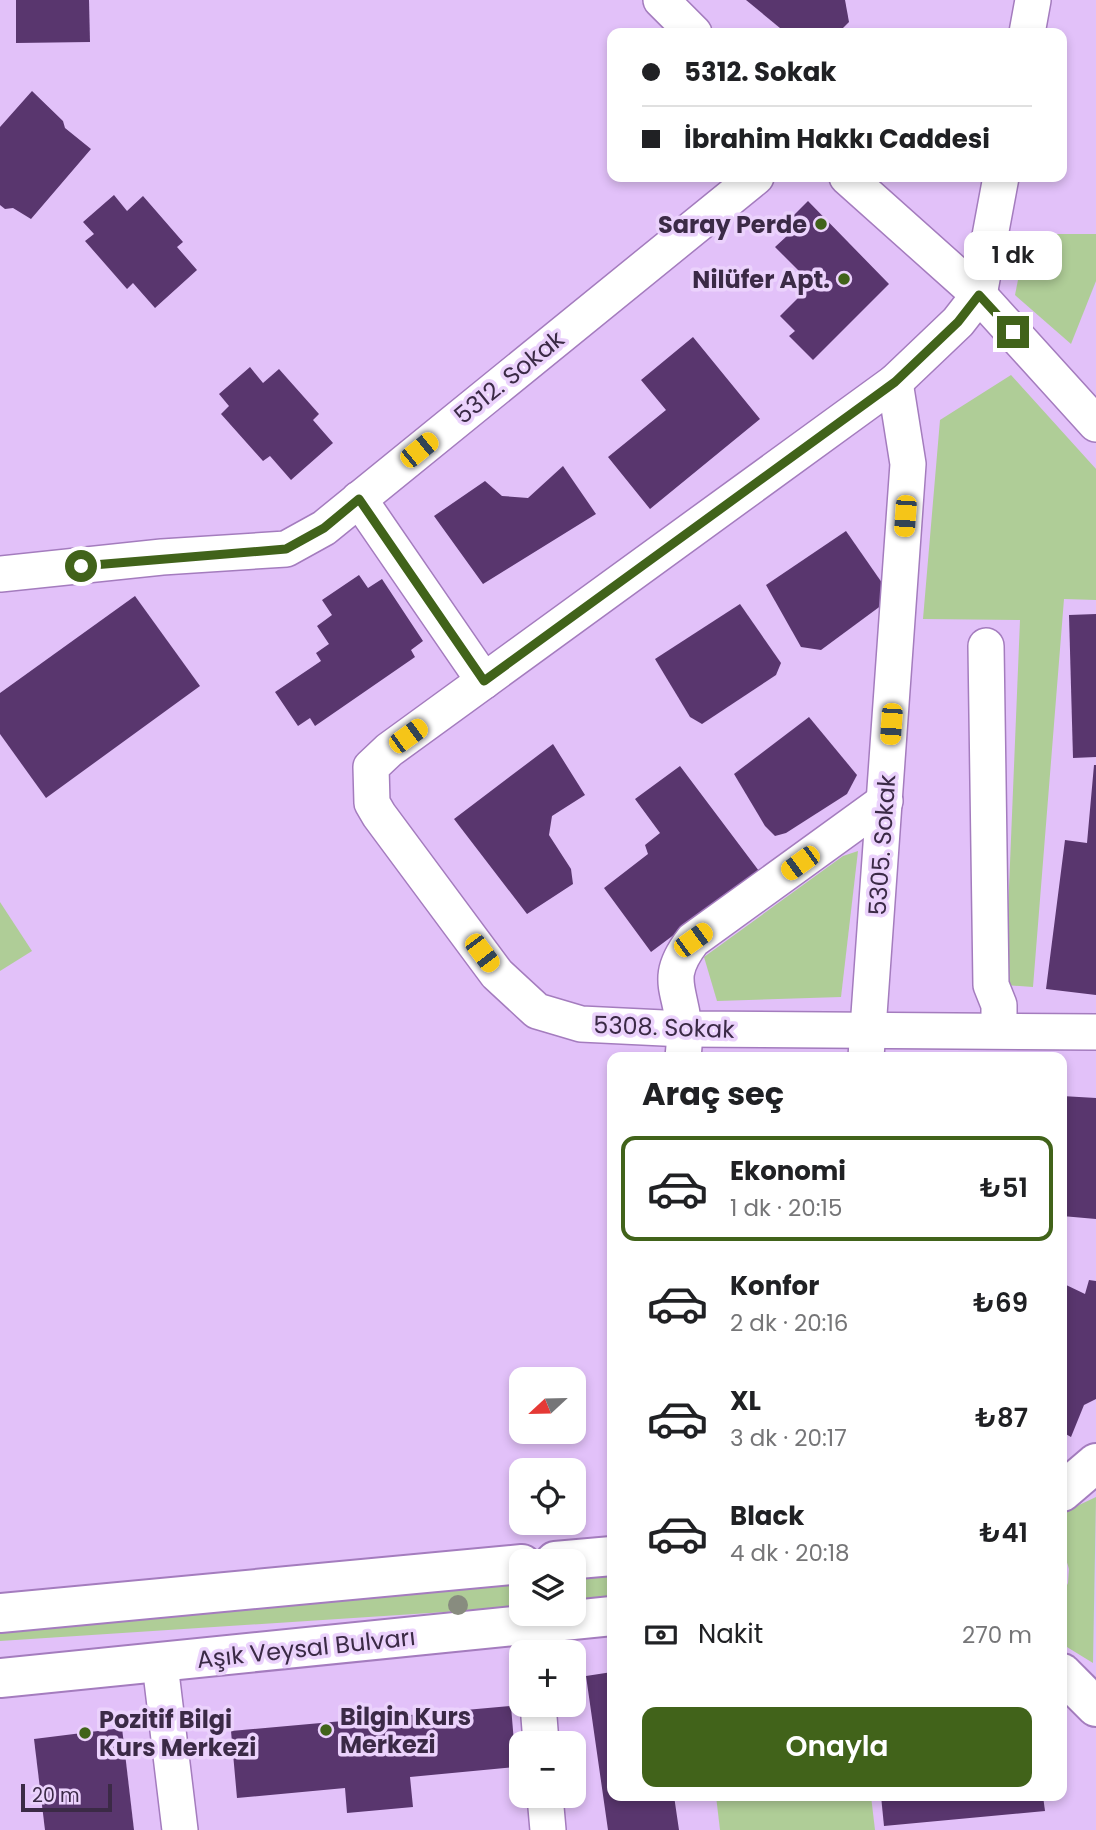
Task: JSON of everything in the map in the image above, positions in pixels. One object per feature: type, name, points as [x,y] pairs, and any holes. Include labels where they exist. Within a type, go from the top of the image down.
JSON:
[{"type":"main road","points":[[1067,1488],[1096,1463]]},
{"type":"main road","points":[[586,1558],[607,1556]]},
{"type":"main road","points":[[0,1613],[509,1565]]},
{"type":"main road","name":"Aşık Veysal Bulvarı","points":[[0,1678],[532,1637],[607,1617]]},
{"type":"street","points":[[661,0],[689,28]]},
{"type":"street","points":[[1028,28],[1033,0]]},
{"type":"street","name":"5312. Sokak","points":[[0,574],[162,557],[286,549],[324,528],[750,182]]},
{"type":"street","points":[[853,182],[979,295],[1096,424]]},
{"type":"street","points":[[359,499],[484,681],[895,382],[958,322],[979,295],[1000,182]]},
{"type":"street","name":"5305. Sokak","points":[[867,1043],[908,464],[895,382]]},
{"type":"street","points":[[986,646],[991,985],[999,1005],[999,1030]]},
{"type":"street","name":"5308. Sokak","points":[[484,681],[372,767],[372,803],[497,974],[537,1011],[581,1024],[684,1043],[867,1043],[999,1030],[1096,1032]]},
{"type":"street","points":[[684,1043],[675,984],[678,959],[693,940],[885,801]]},
{"type":"street","points":[[160,1664],[180,1830]]},
{"type":"street","points":[[546,1808],[548,1830]]},
{"type":"green space","points":[[1027,234],[1096,234],[1096,281],[1071,344],[1015,295]]},
{"type":"green space","points":[[1011,375],[1096,469],[1096,600],[1064,599],[1033,987],[1005,985],[1020,620],[923,619],[940,420]]},
{"type":"green space","points":[[858,851],[841,997],[717,1001],[704,957],[843,856]]},
{"type":"green space","points":[[0,902],[32,951],[0,971]]},
{"type":"green space","points":[[1096,1497],[1093,1663],[1067,1647],[1067,1511]]},
{"type":"green space","points":[[607,1575],[607,1599],[586,1601],[586,1577]]},
{"type":"green space","points":[[509,1584],[509,1608],[0,1641],[0,1626]]},
{"type":"green space","points":[[717,1801],[872,1801],[875,1830],[720,1830]]},
{"type":"building","points":[[16,0],[89,0],[90,42],[16,43]]},
{"type":"building","points":[[746,0],[845,0],[849,22],[843,28],[780,28]]},
{"type":"building","points":[[32,91],[63,121],[65,128],[91,149],[31,219],[13,208],[5,209],[0,205],[0,127]]},
{"type":"building","points":[[114,195],[127,211],[143,196],[183,242],[177,247],[197,270],[155,308],[133,283],[127,289],[85,241],[94,234],[83,222]]},
{"type":"building","name":"Nilüfer Apt.","points":[[808,201],[889,284],[813,360],[789,336],[795,331],[780,316],[805,291],[803,275],[775,247],[788,235],[781,228]]},
{"type":"building","points":[[693,337],[760,419],[650,509],[608,457],[666,410],[641,380]]},
{"type":"building","points":[[250,367],[263,383],[279,369],[319,414],[313,420],[333,443],[291,480],[270,456],[263,461],[221,414],[229,406],[219,394]]},
{"type":"building","points":[[563,466],[596,514],[483,584],[434,516],[485,481],[502,496],[528,498]]},
{"type":"building","points":[[846,531],[887,590],[886,602],[821,650],[801,647],[766,585]]},
{"type":"building","points":[[359,575],[368,588],[382,579],[423,641],[411,650],[415,657],[315,726],[310,718],[298,726],[275,692],[321,661],[316,653],[329,644],[317,626],[332,615],[322,600]]},
{"type":"building","points":[[135,596],[200,686],[46,798],[0,734],[0,693]]},
{"type":"building","points":[[740,604],[781,663],[776,675],[702,724],[690,717],[655,659]]},
{"type":"building","points":[[1096,614],[1096,757],[1073,758],[1069,615]]},
{"type":"building","points":[[809,717],[857,775],[847,794],[786,833],[775,836],[765,826],[734,774]]},
{"type":"building","points":[[553,744],[585,795],[552,816],[549,835],[571,869],[573,884],[527,914],[454,819]]},
{"type":"building","points":[[1094,765],[1096,995],[1046,989],[1065,840],[1087,843]]},
{"type":"building","points":[[680,766],[759,871],[651,952],[604,888],[648,854],[645,845],[660,833],[635,799]]},
{"type":"building","points":[[1067,1096],[1096,1098],[1096,1219],[1067,1216]]},
{"type":"building","points":[[1089,1280],[1096,1281],[1096,1399],[1084,1405],[1071,1437],[1067,1435],[1067,1285],[1085,1294]]},
{"type":"building","points":[[607,1673],[607,1801],[675,1801],[679,1830],[608,1830],[586,1676]]},
{"type":"building","points":[[509,1706],[513,1731],[509,1731],[509,1768],[410,1777],[413,1807],[347,1813],[345,1788],[237,1798],[231,1731]]},
{"type":"building","points":[[122,1728],[134,1830],[45,1830],[34,1739]]},
{"type":"building","points":[[882,1801],[1044,1801],[1045,1811],[884,1826]]},
{"type":"place","name":"Saray Perde","points":[[821,224]]},
{"type":"place","name":"Nilüfer Apt.","points":[[844,279]]},
{"type":"place","name":"Bilgin Kurs Merkezi","points":[[326,1730]]},
{"type":"place","name":"Pozitif Bilgi Kurs Merkezi","points":[[85,1733]]},
{"type":"route","points":[[81,566],[162,557],[286,549],[324,528],[359,499],[484,681],[895,382],[958,322],[979,295],[1013,332]]}]
